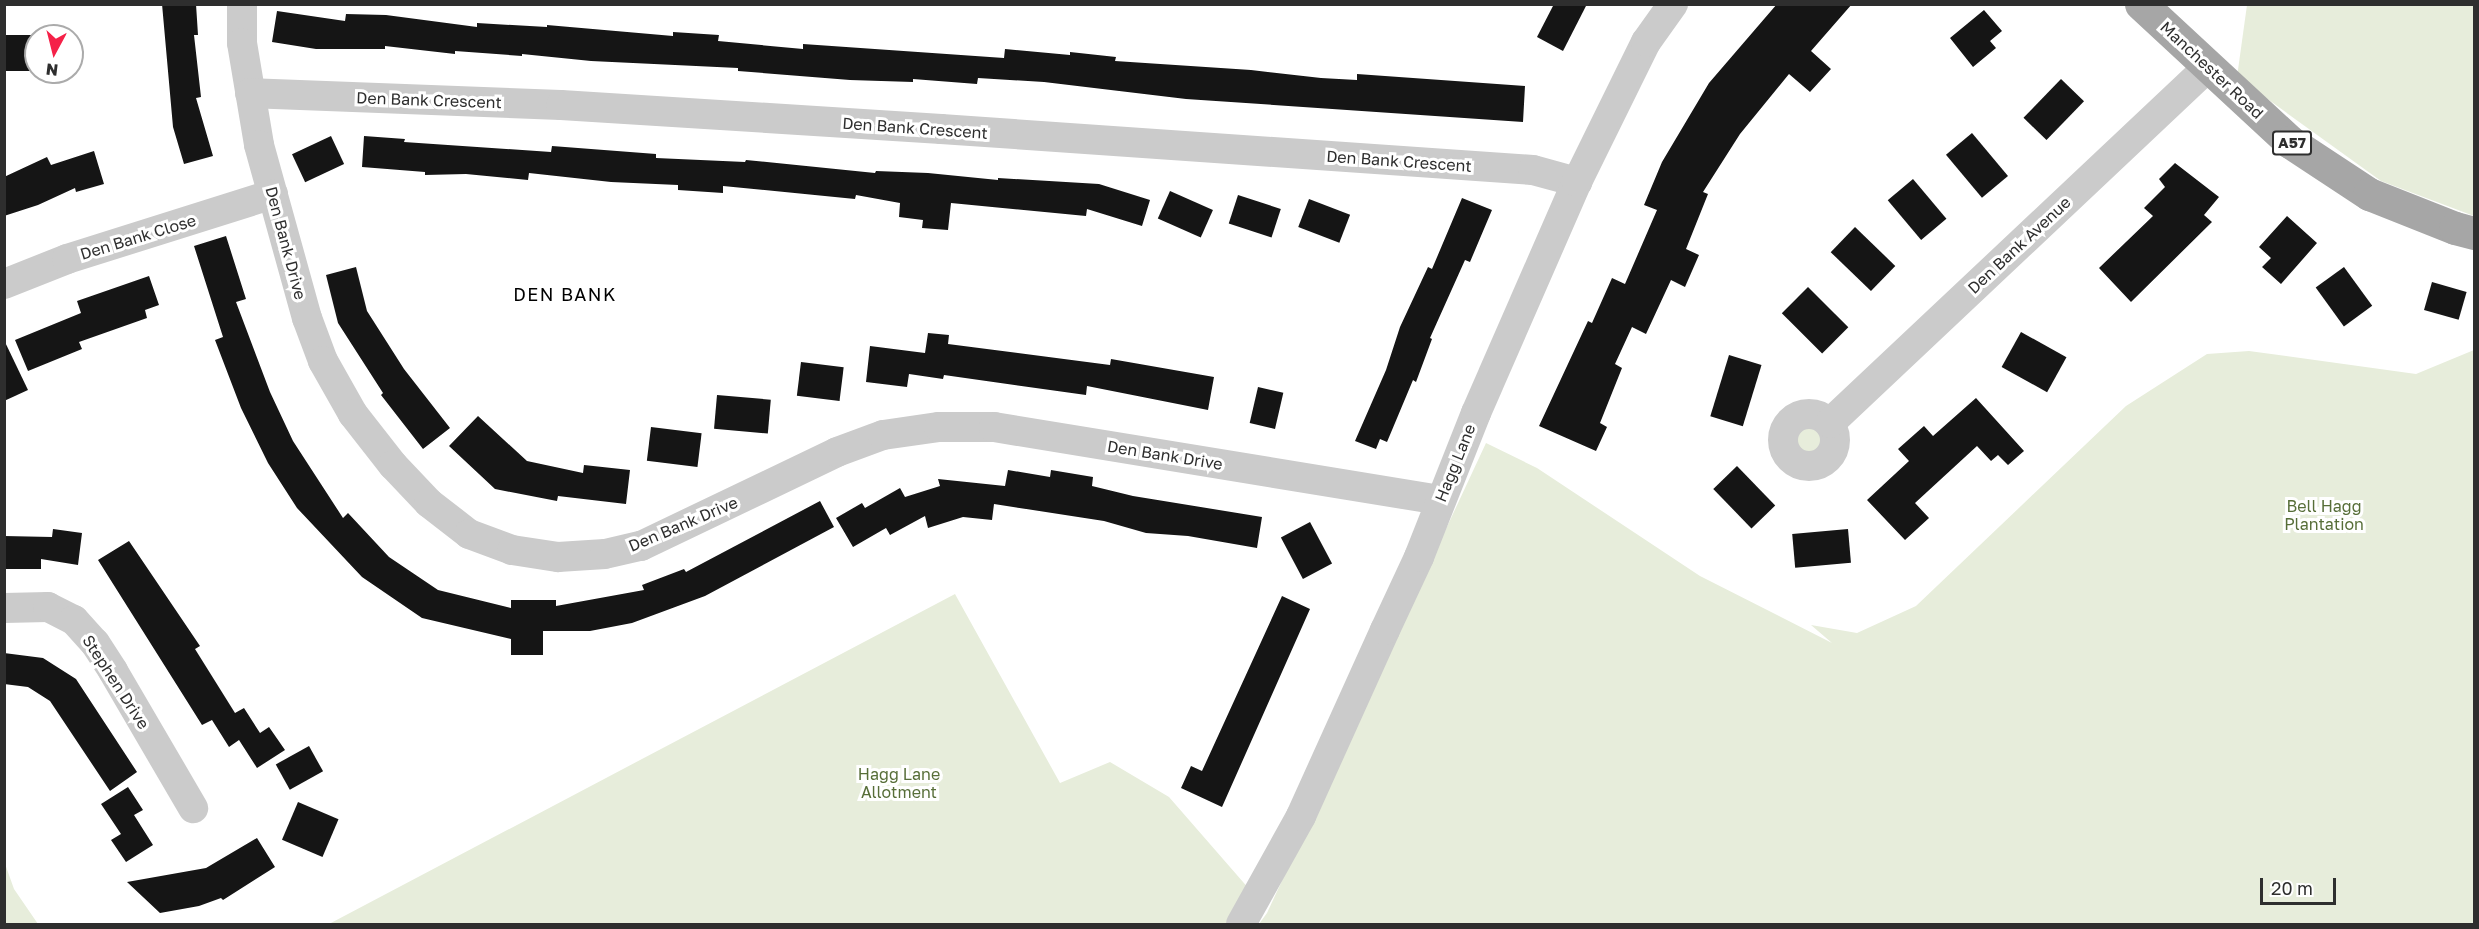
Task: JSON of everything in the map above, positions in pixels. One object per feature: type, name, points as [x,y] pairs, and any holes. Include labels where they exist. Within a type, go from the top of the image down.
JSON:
[{"type":"main road","name":"Manchester Road","points":[[2141,4],[2290,142],[2369,194],[2455,228],[2475,233]]},
{"type":"street","name":"Den Bank Drive","points":[[242,4],[243,43],[259,145],[307,318],[323,361],[353,414],[393,465],[429,503],[469,534],[512,550],[558,557],[604,555],[641,546],[837,452],[883,435],[939,427],[994,427],[1440,500]]},
{"type":"street","name":"Hagg Lane","points":[[1241,924],[1301,816],[1419,557],[1440,500],[1577,183],[1646,42],[1673,4]]},
{"type":"street","name":"Den Bank Avenue","points":[[1830,423],[2208,67]]},
{"type":"street","name":"Den Bank Crescent","points":[[250,93],[561,105],[941,129],[1533,170],[1577,183]]},
{"type":"street","name":"Den Bank Close","points":[[4,284],[67,259],[273,194]]},
{"type":"street","name":"Stephen Drive","points":[[4,608],[48,607],[75,620],[95,643],[113,671],[193,808]]},
{"type":"green space","points":[[2247,5],[2474,5],[2474,216],[2381,181],[2237,77]]},
{"type":"green space","name":"Bell Hagg Plantation","points":[[2474,350],[2474,924],[1259,924],[1267,913],[1486,443],[1537,468],[1700,576],[1832,643],[1811,625],[1857,633],[1916,606],[2126,406],[2207,354],[2249,351],[2416,374]]},
{"type":"green space","points":[[1808,425],[1819,429],[1823,440],[1819,451],[1808,455],[1797,451],[1793,440],[1797,429]]},
{"type":"green space","name":"Hagg Lane Allotment","points":[[955,594],[1060,783],[1110,762],[1169,797],[1250,890],[1227,924],[329,924]]},
{"type":"green space","points":[[4,861],[14,889],[38,924],[5,924]]},
{"type":"building","points":[[162,4],[196,4],[198,35],[194,35],[201,97],[196,98],[213,156],[184,164],[173,127]]},
{"type":"building","points":[[1554,4],[1587,4],[1563,51],[1537,37]]},
{"type":"building","points":[[1777,4],[1852,4],[1811,51],[1831,69],[1810,92],[1789,74],[1740,134],[1703,192],[1708,194],[1686,249],[1699,255],[1685,287],[1671,280],[1646,334],[1632,327],[1615,364],[1622,368],[1600,423],[1607,427],[1596,451],[1539,426],[1588,321],[1592,323],[1612,278],[1625,284],[1657,210],[1644,205],[1662,162],[1709,83]]},
{"type":"building","points":[[1984,10],[2002,31],[1990,41],[1996,48],[1973,67],[1950,38]]},
{"type":"building","points":[[277,11],[345,21],[346,14],[386,15],[477,27],[477,23],[547,27],[547,25],[673,36],[673,32],[719,35],[718,41],[803,49],[803,44],[1004,58],[1005,49],[1070,55],[1070,52],[1116,57],[1115,61],[1251,70],[1321,78],[1357,80],[1357,74],[1525,86],[1523,122],[1186,99],[1044,82],[978,78],[977,84],[913,79],[913,82],[850,80],[738,71],[738,68],[591,61],[522,54],[522,56],[455,51],[455,54],[385,46],[385,49],[316,49],[272,42]]},
{"type":"building","points":[[4,35],[24,35],[24,71],[4,71]]},
{"type":"building","points":[[2061,79],[2084,101],[2047,140],[2023,118]]},
{"type":"building","points":[[1972,133],[2008,176],[1982,198],[1946,155]]},
{"type":"building","points":[[331,136],[344,164],[305,182],[292,154]]},
{"type":"building","points":[[364,136],[405,139],[404,142],[551,152],[552,146],[656,154],[656,158],[745,162],[746,160],[875,173],[876,171],[928,173],[998,180],[998,178],[1099,184],[1150,200],[1142,226],[1087,209],[1086,216],[951,203],[948,230],[922,228],[923,220],[899,217],[900,203],[856,195],[855,199],[723,186],[723,193],[678,190],[678,185],[611,182],[529,173],[528,180],[466,174],[425,175],[425,172],[362,167]]},
{"type":"building","points":[[94,151],[104,184],[76,192],[75,188],[38,205],[4,216],[4,177],[47,157],[51,165]]},
{"type":"building","points":[[2175,163],[2219,197],[2204,215],[2212,222],[2131,302],[2099,268],[2153,216],[2144,208],[2165,187],[2159,179]]},
{"type":"building","points":[[1913,179],[1946,219],[1921,240],[1888,200]]},
{"type":"building","points":[[1170,191],[1213,210],[1201,238],[1158,218]]},
{"type":"building","points":[[1238,195],[1281,209],[1272,237],[1229,224]]},
{"type":"building","points":[[1462,198],[1492,210],[1470,262],[1465,260],[1430,338],[1432,339],[1416,382],[1413,380],[1387,442],[1380,439],[1376,449],[1355,441],[1386,370],[1400,327],[1428,267],[1432,269]]},
{"type":"building","points":[[1309,199],[1350,215],[1339,243],[1298,227]]},
{"type":"building","points":[[2287,216],[2317,243],[2281,284],[2262,267],[2271,258],[2259,247]]},
{"type":"building","points":[[1855,227],[1895,266],[1871,291],[1831,252]]},
{"type":"building","points":[[226,236],[246,299],[236,302],[270,392],[293,441],[343,518],[348,513],[389,557],[438,590],[511,608],[511,600],[556,600],[556,606],[644,590],[642,585],[684,569],[686,572],[820,501],[834,527],[705,596],[632,623],[590,631],[543,631],[543,655],[511,655],[511,639],[422,618],[362,577],[297,508],[268,463],[241,408],[215,340],[223,337],[194,246]]},
{"type":"building","points":[[356,267],[367,311],[404,369],[450,428],[423,449],[381,395],[383,393],[338,323],[326,275]]},
{"type":"building","points":[[2344,267],[2372,306],[2344,326],[2316,288]]},
{"type":"building","points":[[149,276],[159,305],[145,310],[147,318],[79,342],[82,349],[28,371],[15,340],[81,313],[77,301]]},
{"type":"building","points":[[2432,282],[2467,292],[2459,320],[2424,310]]},
{"type":"building","points":[[1808,287],[1848,327],[1822,353],[1782,313]]},
{"type":"building","points":[[2021,332],[2066,357],[2047,392],[2002,367]]},
{"type":"building","points":[[928,333],[949,335],[948,344],[1110,365],[1111,359],[1214,377],[1208,410],[1087,386],[1086,395],[944,375],[943,379],[909,374],[907,387],[866,382],[870,346],[925,353]]},
{"type":"building","points":[[4,340],[28,390],[4,401]]},
{"type":"building","points":[[1729,355],[1762,365],[1743,426],[1710,416]]},
{"type":"building","points":[[801,362],[844,367],[840,401],[797,396]]},
{"type":"building","points":[[1258,387],[1283,393],[1275,429],[1250,423]]},
{"type":"building","points":[[717,395],[771,400],[768,434],[714,429]]},
{"type":"building","points":[[1976,398],[2024,451],[2008,465],[1998,455],[1991,461],[1977,446],[1915,503],[1929,518],[1905,540],[1867,500],[1909,461],[1898,449],[1924,426],[1933,436]]},
{"type":"building","points":[[478,416],[527,461],[583,473],[584,465],[630,470],[626,504],[558,496],[557,501],[495,489],[449,446]]},
{"type":"building","points":[[651,427],[702,433],[697,467],[647,461]]},
{"type":"building","points":[[1737,466],[1775,506],[1751,528],[1713,489]]},
{"type":"building","points":[[1008,470],[1050,477],[1051,470],[1093,477],[1092,486],[1133,496],[1262,517],[1257,548],[1188,536],[1146,533],[1104,521],[994,504],[992,520],[963,517],[928,528],[925,516],[890,535],[886,528],[853,547],[836,518],[862,503],[865,508],[900,488],[905,497],[940,486],[938,479],[1005,486]]},
{"type":"building","points":[[1310,522],[1332,563],[1303,579],[1281,537]]},
{"type":"building","points":[[53,529],[82,533],[78,565],[41,559],[41,569],[4,569],[4,536],[52,537]]},
{"type":"building","points":[[1848,529],[1851,563],[1795,568],[1792,534]]},
{"type":"building","points":[[129,541],[200,646],[195,649],[235,713],[244,708],[260,733],[269,727],[285,750],[257,768],[239,740],[229,747],[212,720],[202,725],[98,560]]},
{"type":"building","points":[[1282,596],[1310,609],[1222,807],[1181,788],[1191,766],[1202,771]]},
{"type":"building","points":[[4,653],[43,658],[76,679],[137,772],[110,791],[50,701],[28,687],[4,684]]},
{"type":"building","points":[[309,746],[323,771],[290,790],[276,764]]},
{"type":"building","points":[[128,787],[143,810],[134,815],[153,845],[126,862],[111,840],[121,834],[101,804]]},
{"type":"building","points":[[298,802],[339,819],[322,857],[282,840]]},
{"type":"building","points":[[257,838],[275,867],[223,900],[221,898],[199,906],[160,913],[127,882],[206,868]]},
{"type":"district","name":"DEN BANK","points":[[565,294]]}]
